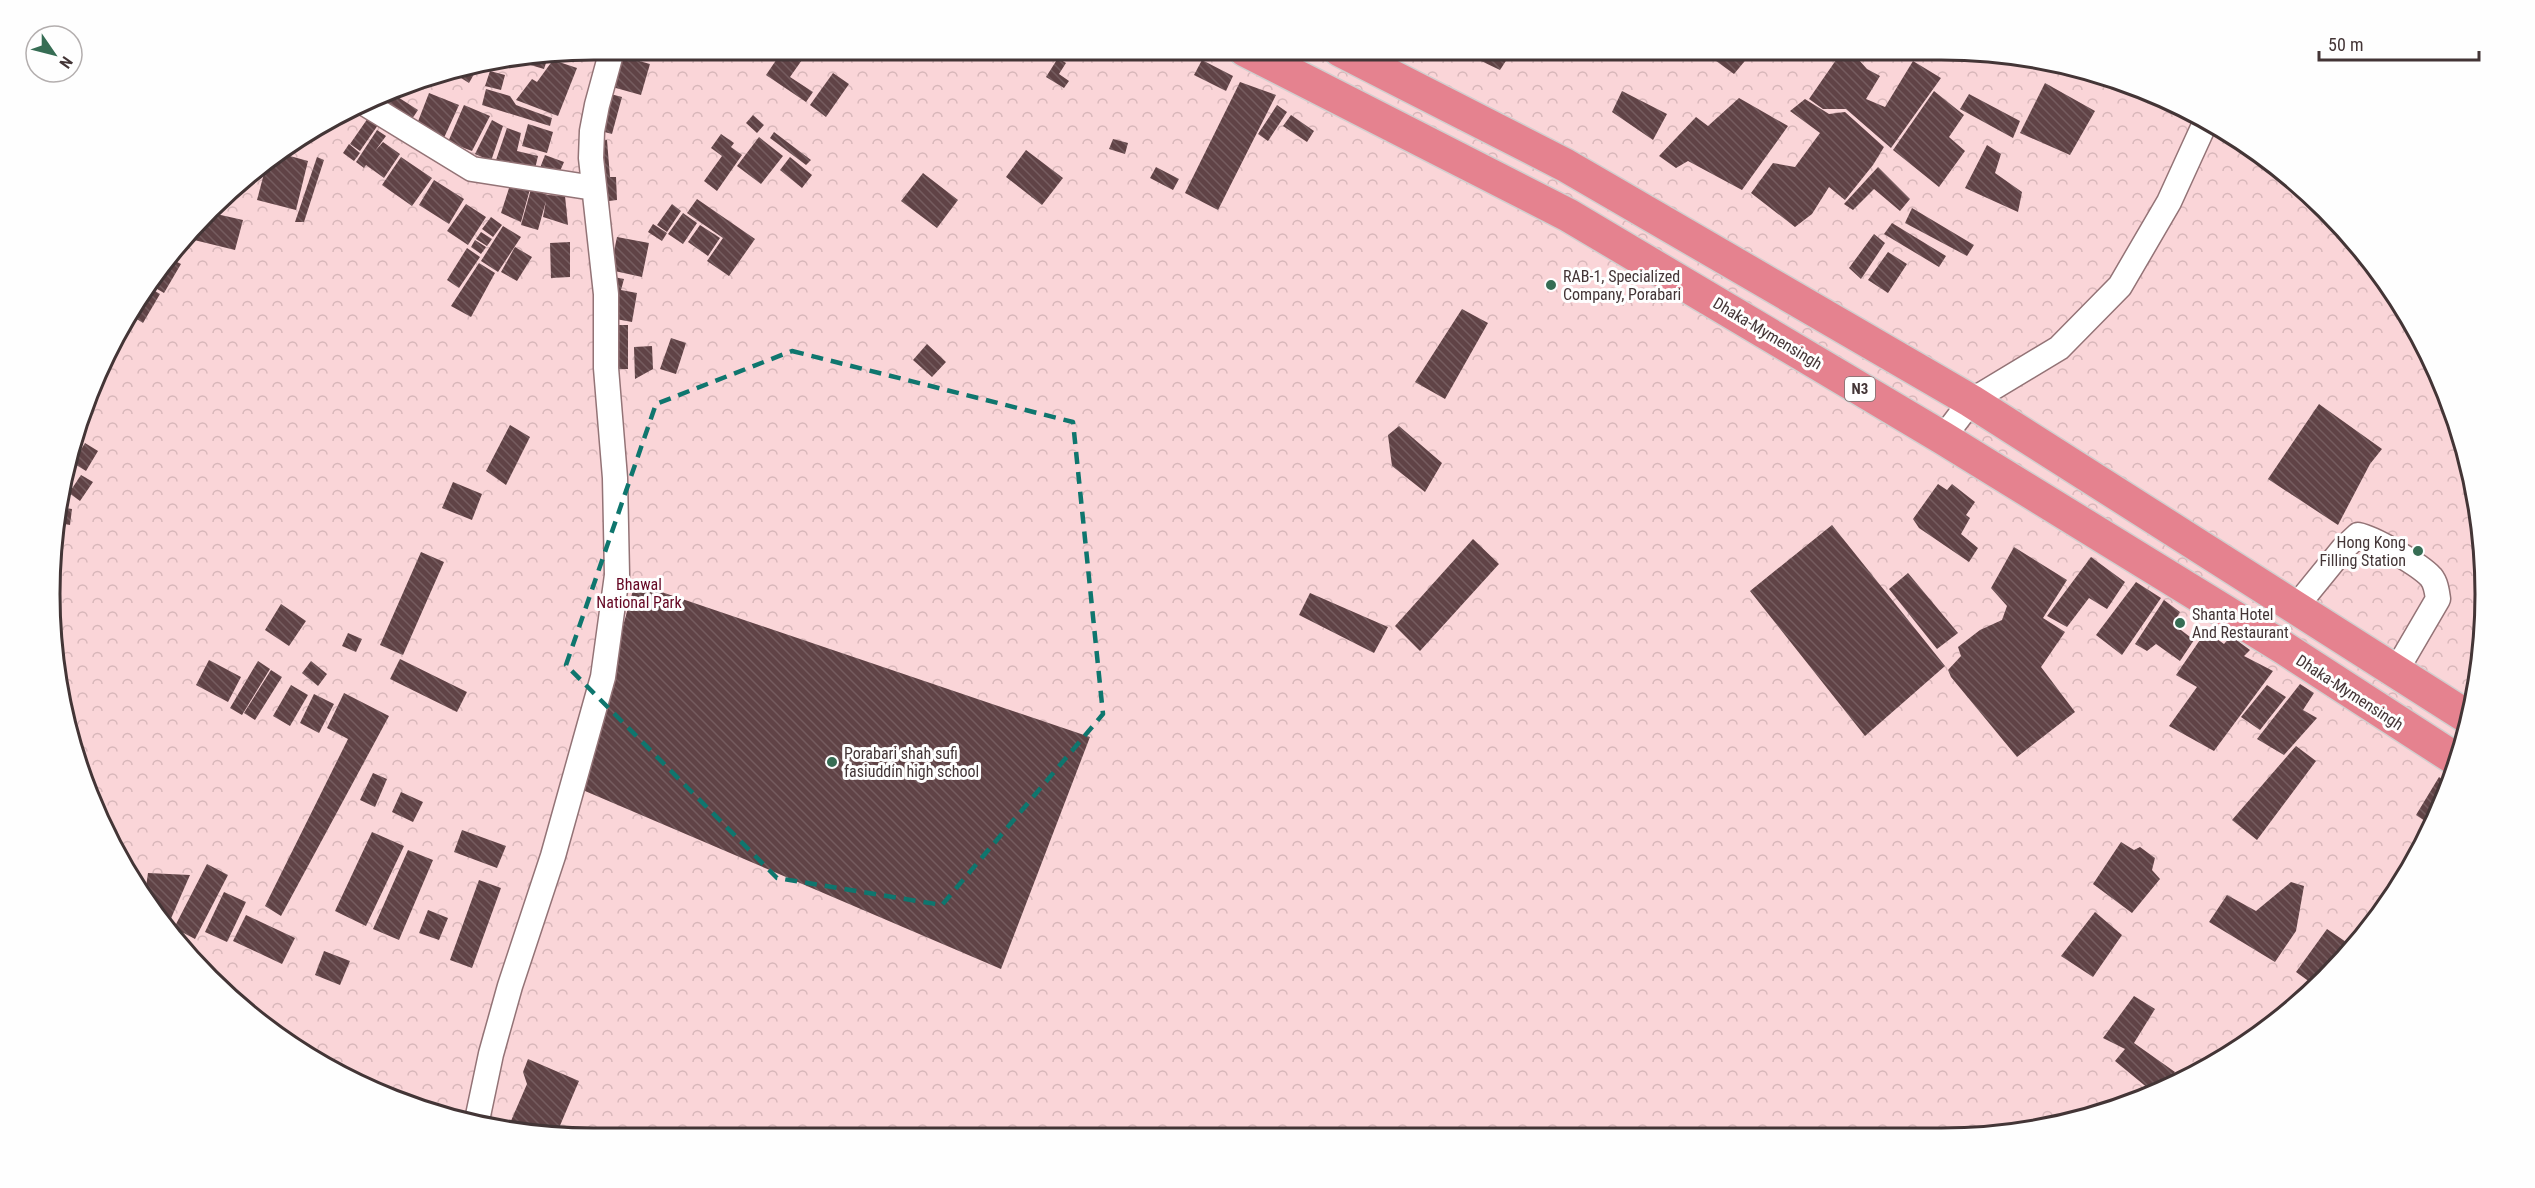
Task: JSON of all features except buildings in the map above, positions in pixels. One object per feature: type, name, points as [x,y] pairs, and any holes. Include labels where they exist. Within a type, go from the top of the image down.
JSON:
[{"type":"highway","name":"Dhaka-Mymensingh","points":[[1265,60],[1568,215],[1943,438],[2284,648],[2450,756]]},
{"type":"highway","points":[[1360,60],[1565,165],[1971,401],[2461,713]]},
{"type":"street","points":[[474,1114],[510,986],[553,856],[603,677],[617,575],[615,478],[606,368],[606,294],[591,158],[592,131],[610,60]]},
{"type":"street","points":[[373,108],[472,169],[594,188]]},
{"type":"street","points":[[1943,438],[1971,401],[2059,348],[2120,286],[2169,202],[2202,129]]},
{"type":"street","points":[[2295,608],[2343,549],[2358,535],[2368,537],[2394,552],[2431,578],[2438,599],[2396,671]]},
{"type":"highlighted area","points":[[792,351],[1073,422],[1103,714],[942,905],[777,878],[566,665],[656,404]]},
{"type":"green space","name":"Bhawal National Park","points":[[1941,60],[1976,61],[2045,70],[2113,88],[2177,115],[2208,132],[2266,170],[2293,193],[2319,216],[2365,269],[2385,297],[2420,358],[2447,422],[2457,456],[2465,490],[2474,559],[2474,629],[2470,664],[2465,698],[2447,766],[2420,830],[2385,891],[2365,919],[2319,972],[2293,995],[2238,1038],[2177,1073],[2113,1100],[2045,1118],[1976,1127],[1941,1128],[594,1128],[559,1127],[490,1118],[422,1100],[358,1073],[297,1038],[269,1018],[216,972],[170,919],[150,891],[115,830],[101,798],[88,766],[70,698],[61,629],[61,559],[65,524],[70,490],[88,422],[115,358],[150,297],[170,269],[216,216],[269,170],[297,150],[358,115],[422,88],[456,78],[490,70],[559,61]]},
{"type":"place","name":"RAB-1, Specialized Company, Porabari","points":[[1551,285]]},
{"type":"place","name":"Hong Kong Filling Station","points":[[2418,551]]},
{"type":"place","name":"Shanta Hotel And Restaurant","points":[[2180,623]]},
{"type":"place","name":"Porabari shah sufi fasiuddin high school","points":[[832,762]]}]
